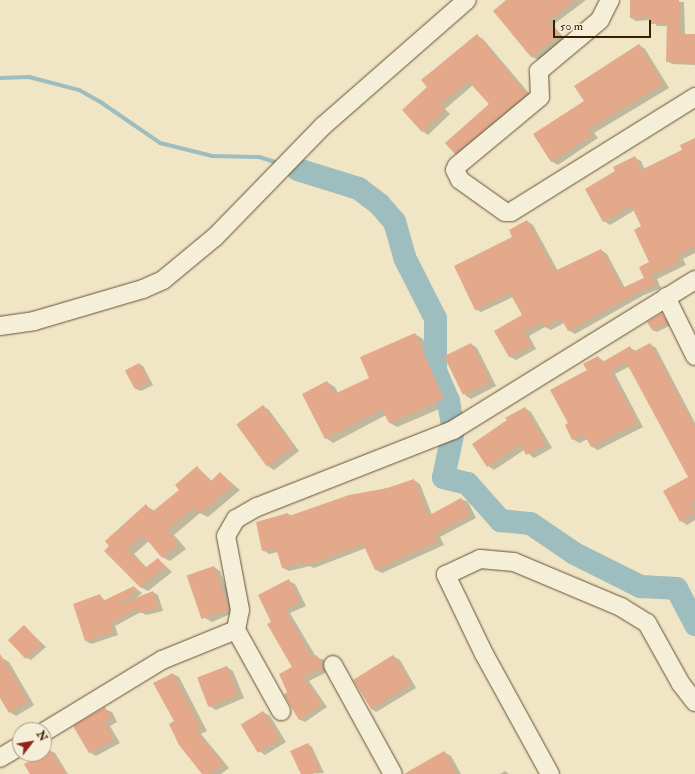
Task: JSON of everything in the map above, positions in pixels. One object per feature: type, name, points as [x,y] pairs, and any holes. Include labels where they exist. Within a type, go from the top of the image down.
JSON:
[{"type":"street","points":[[0,326],[34,321],[143,289],[163,280],[220,232],[323,126],[467,0]]},
{"type":"street","points":[[610,0],[600,20],[540,71],[540,97],[457,166],[455,170],[460,180],[505,212],[511,212],[695,97]]},
{"type":"street","points":[[281,711],[236,630],[240,610],[226,536],[236,519],[257,507],[459,427],[695,280]]},
{"type":"street","points":[[666,297],[695,356]]},
{"type":"street","points":[[550,774],[484,654],[452,584],[446,575],[480,559],[514,562],[621,607],[647,623],[681,684],[695,702]]},
{"type":"street","points":[[52,727],[162,660],[236,630]]},
{"type":"street","points":[[333,665],[393,774]]},
{"type":"street","points":[[0,758],[12,751]]},
{"type":"building","points":[[506,0],[575,0],[548,21],[559,35],[531,57],[493,11]]},
{"type":"building","points":[[630,0],[679,0],[680,34],[695,34],[695,63],[666,62],[667,23],[651,24],[651,18],[630,18]]},
{"type":"building","points":[[477,34],[527,94],[455,154],[445,143],[489,104],[468,81],[440,105],[445,110],[422,132],[402,110],[427,87],[421,80]]},
{"type":"building","points":[[639,44],[663,84],[588,129],[592,135],[551,162],[533,134],[584,101],[574,86]]},
{"type":"building","points":[[695,138],[695,247],[677,255],[680,262],[651,275],[656,285],[638,292],[568,331],[561,318],[544,327],[541,322],[524,332],[531,345],[509,357],[494,331],[522,315],[510,293],[475,310],[454,266],[512,237],[509,230],[527,220],[555,271],[601,249],[622,288],[644,278],[639,267],[649,262],[634,230],[641,226],[631,205],[603,222],[585,189],[615,171],[613,167],[635,156],[641,170],[682,150],[680,145]]},
{"type":"building","points":[[662,313],[667,323],[652,330],[647,322]]},
{"type":"building","points":[[415,333],[444,399],[389,423],[382,409],[325,439],[302,394],[327,381],[334,394],[369,378],[360,357]]},
{"type":"building","points":[[471,343],[490,382],[463,395],[444,356]]},
{"type":"building","points":[[650,343],[695,428],[695,500],[691,502],[695,513],[680,522],[663,491],[688,477],[626,362],[610,371],[637,423],[591,447],[584,434],[572,440],[565,425],[568,423],[550,390],[587,370],[583,364],[598,356],[601,363],[630,346],[633,352]]},
{"type":"building","points":[[139,363],[149,382],[135,389],[125,371]]},
{"type":"building","points":[[263,405],[294,447],[267,466],[236,424]]},
{"type":"building","points":[[525,407],[546,445],[526,455],[520,444],[487,467],[472,444],[507,420],[505,418]]},
{"type":"building","points":[[197,466],[210,482],[220,472],[233,485],[200,514],[194,507],[167,530],[178,544],[162,558],[143,535],[127,549],[145,568],[158,558],[165,567],[140,587],[104,551],[109,546],[105,541],[146,504],[152,512],[179,490],[175,485]]},
{"type":"building","points":[[414,479],[428,516],[461,498],[470,515],[435,534],[438,541],[375,570],[363,544],[307,565],[306,562],[282,568],[276,548],[262,551],[256,522],[288,513],[289,516],[349,495],[388,488]]},
{"type":"building","points":[[214,566],[229,609],[202,619],[187,575]]},
{"type":"building","points":[[289,579],[300,602],[285,610],[312,658],[317,655],[323,668],[303,677],[322,704],[299,720],[284,695],[287,692],[279,674],[292,667],[267,624],[271,622],[258,595]]},
{"type":"building","points":[[134,586],[137,590],[118,605],[153,591],[158,608],[140,613],[139,608],[110,623],[113,632],[85,641],[73,604],[100,594],[103,601]]},
{"type":"building","points":[[24,625],[42,644],[26,659],[8,640]]},
{"type":"building","points":[[0,654],[28,701],[9,713],[0,698]]},
{"type":"building","points":[[393,655],[411,684],[371,709],[353,680]]},
{"type":"building","points":[[227,666],[238,695],[208,706],[197,677]]},
{"type":"building","points":[[173,673],[201,728],[196,730],[223,764],[211,774],[202,774],[179,745],[169,724],[174,721],[153,683]]},
{"type":"building","points":[[105,707],[111,718],[105,722],[114,739],[89,753],[73,726]]},
{"type":"building","points":[[263,711],[280,739],[258,753],[241,724]]},
{"type":"building","points":[[308,743],[320,770],[312,774],[301,774],[290,751]]},
{"type":"building","points":[[444,751],[457,774],[404,774]]},
{"type":"building","points":[[52,754],[65,774],[30,774],[24,764],[28,762],[52,762]]},
{"type":"waterway","points":[[0,78],[29,77],[79,90],[99,101],[160,143],[212,156],[259,157],[275,162]]},
{"type":"waterway","points":[[297,169],[358,188],[379,204],[394,221],[404,257],[435,318],[435,370],[448,400],[453,430],[443,477],[467,483],[500,520],[530,523],[574,553],[640,586],[676,588],[695,624]]}]
